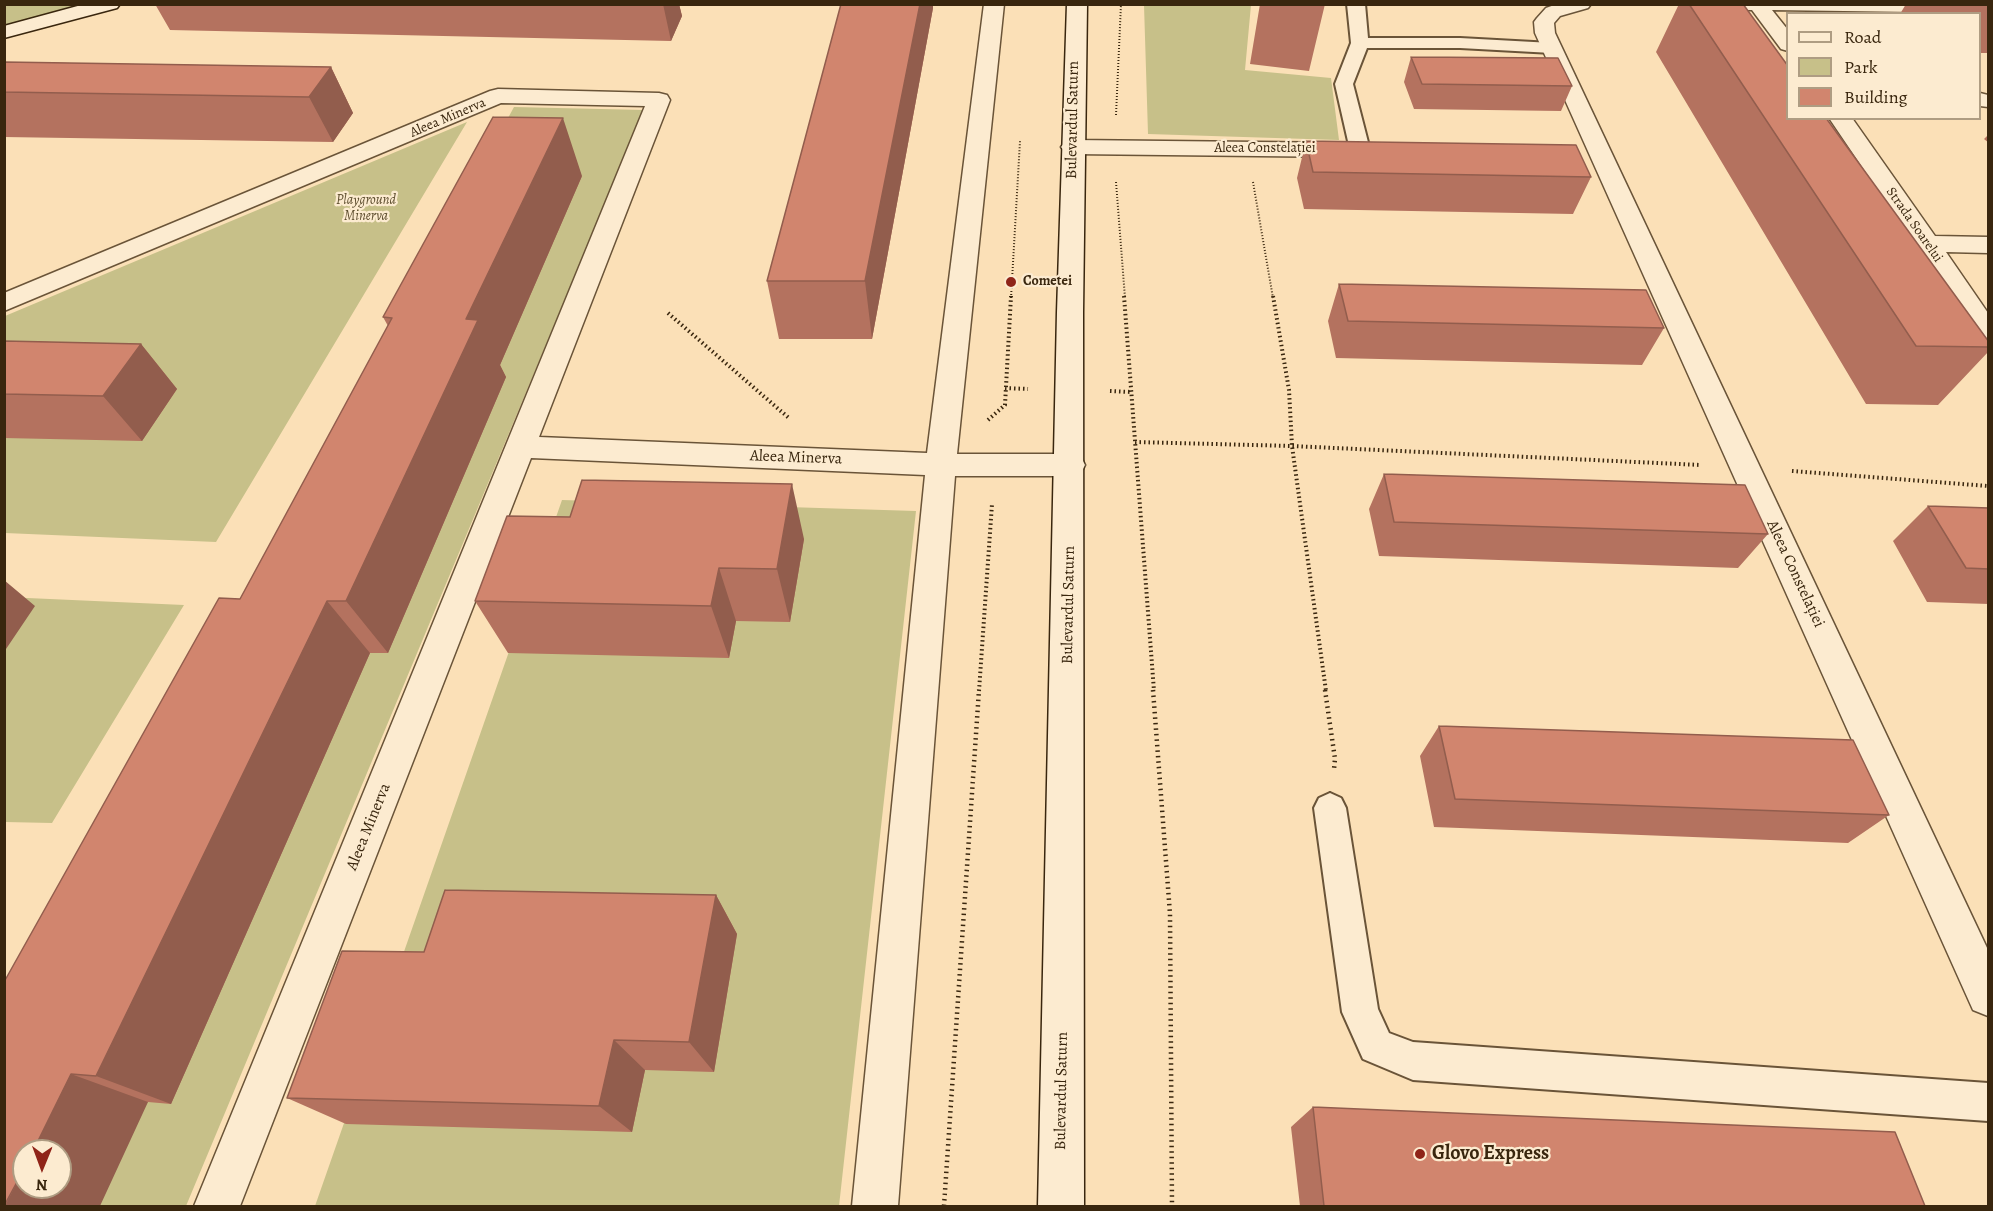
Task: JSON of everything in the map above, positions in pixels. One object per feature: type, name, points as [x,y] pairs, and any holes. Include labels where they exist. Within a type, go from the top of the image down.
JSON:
[{"type":"street","points":[[4,32],[110,4]]},
{"type":"street","points":[[875,1206],[943,465],[948,387],[994,4]]},
{"type":"street","name":"Bulevardul Saturn","points":[[1061,1206],[1073,147],[1077,4]]},
{"type":"street","name":"Aleea Constelației","points":[[1581,4],[1553,12],[1544,22],[1545,33],[1589,153],[1745,467],[1989,995]]},
{"type":"street","points":[[1729,4],[1989,7]]},
{"type":"street","points":[[1758,5],[1786,42]]},
{"type":"street","name":"Aleea Minerva","points":[[4,303],[498,96],[659,100],[217,1206]]},
{"type":"street","name":"Strada Soarelui","points":[[1841,120],[1989,332]]},
{"type":"street","name":"Aleea Constelației","points":[[1073,147],[1371,150]]},
{"type":"street","points":[[1927,244],[1989,245]]},
{"type":"street","name":"Aleea Minerva","points":[[521,447],[943,465],[1070,465]]},
{"type":"lane","points":[[1356,4],[1360,43],[1344,84],[1371,150]]},
{"type":"lane","points":[[1360,43],[1552,48]]},
{"type":"lane","points":[[1330,808],[1360,1012],[1376,1046],[1413,1061],[1989,1102]]},
{"type":"path","points":[[1121,4],[1114,148],[1170,914],[1172,1206]]},
{"type":"path","points":[[1247,149],[1289,390],[1292,446],[1335,759],[1330,808]]},
{"type":"path","points":[[668,313],[836,459]]},
{"type":"path","points":[[1135,442],[1292,446],[1745,467],[1989,486]]},
{"type":"path","points":[[943,465],[992,503],[944,1206]]},
{"type":"green space","points":[[5,4],[83,4],[83,5],[5,25]]},
{"type":"green space","points":[[1144,5],[1251,5],[1245,70],[1331,78],[1339,140],[1148,134]]},
{"type":"green space","points":[[514,107],[644,110],[186,1206],[5,1206],[5,1041]]},
{"type":"green space","name":"Playground Minerva","points":[[467,122],[216,542],[5,533],[5,316]]},
{"type":"green space","points":[[562,500],[916,511],[839,1206],[315,1206]]},
{"type":"green space","points":[[5,597],[184,605],[52,823],[5,822]]},
{"type":"building","points":[[841,4],[920,4],[865,281],[767,281]]},
{"type":"building","points":[[1689,4],[1743,4],[1786,63],[1786,120],[1827,120],[1989,342],[1989,347],[1916,346]]},
{"type":"building","points":[[1411,57],[1558,58],[1572,86],[1422,84]]},
{"type":"building","points":[[4,62],[331,67],[309,97],[4,92]]},
{"type":"building","points":[[493,117],[563,118],[466,319],[478,320],[346,601],[327,601],[96,1076],[71,1074],[39,1139],[12,1139],[12,1191],[4,1206],[4,982],[219,598],[240,599],[392,318],[383,317]]},
{"type":"building","points":[[1306,141],[1576,145],[1591,177],[1313,172]]},
{"type":"building","points":[[1339,284],[1646,290],[1664,328],[1348,321]]},
{"type":"building","points":[[4,341],[141,344],[103,396],[4,394]]},
{"type":"building","points":[[1384,474],[1745,485],[1768,534],[1394,522]]},
{"type":"building","points":[[582,480],[792,484],[777,569],[719,568],[711,606],[475,601],[507,516],[570,517]]},
{"type":"building","points":[[1928,506],[1989,508],[1989,569],[1966,568]]},
{"type":"building","points":[[1439,726],[1853,740],[1889,815],[1455,799]]},
{"type":"building","points":[[445,890],[716,895],[689,1042],[614,1040],[599,1106],[287,1098],[342,951],[424,952]]},
{"type":"building","points":[[1313,1107],[1895,1132],[1925,1206],[1324,1206]]},
{"type":"place","name":"Cometei","points":[[1011,282]]},
{"type":"place","name":"Glovo Express","points":[[1420,1154]]}]
